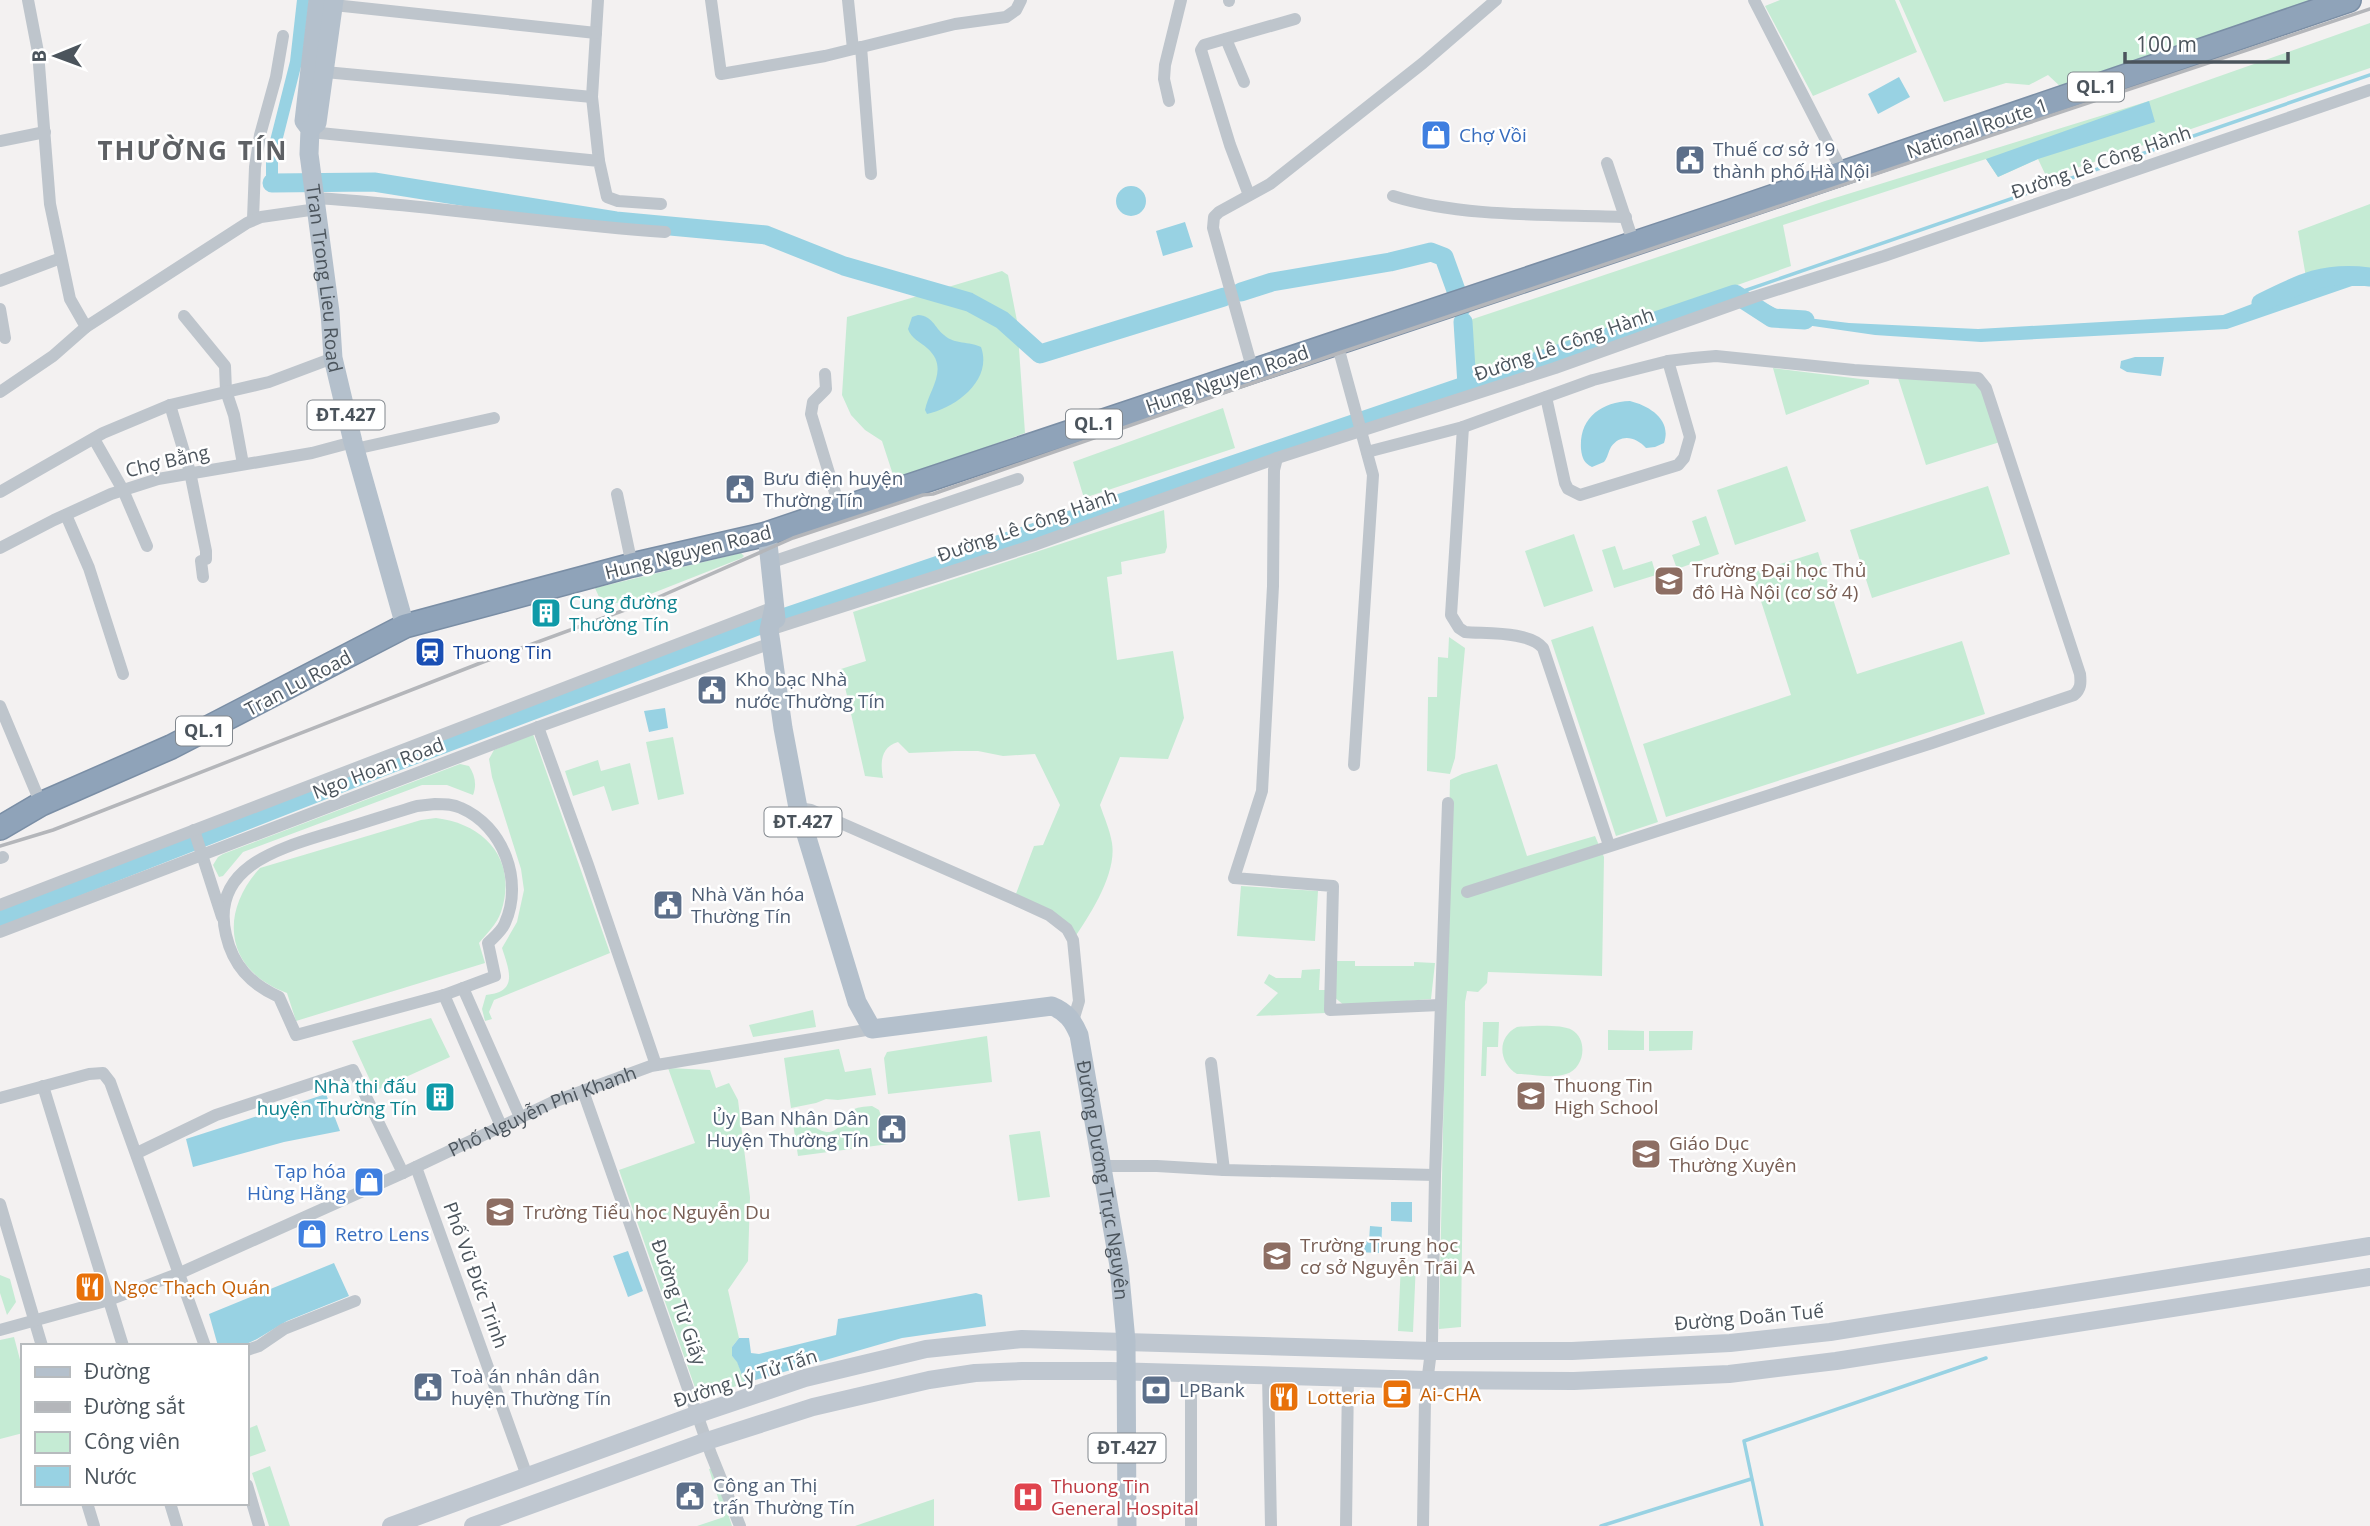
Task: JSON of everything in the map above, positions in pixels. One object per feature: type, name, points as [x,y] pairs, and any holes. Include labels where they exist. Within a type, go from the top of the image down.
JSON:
[{"type":"highway","name":"National Route 1","points":[[1843,173],[2348,0]]},
{"type":"highway","name":"Hung Nguyen Road","points":[[405,626],[632,565],[767,534],[1843,173]]},
{"type":"highway","name":"Tran Lu Road","points":[[0,828],[41,804],[171,747],[405,626]]},
{"type":"main road","name":"Tran Trong Lieu Road","points":[[310,131],[317,123],[325,72],[329,2]]},
{"type":"main road","name":"Tran Trong Lieu Road","points":[[329,2],[304,121],[310,131],[309,154],[330,312],[333,358],[354,446],[405,626]]},
{"type":"main road","name":"ĐT.427","points":[[767,534],[772,562],[773,633],[791,745],[805,809],[879,1028]]},
{"type":"main road","name":"Phố Nguyễn Phi Khanh","points":[[879,1028],[1052,1006],[1065,1012],[1073,1021]]},
{"type":"main road","name":"Đường Dương Trực Nguyên","points":[[1073,1021],[1083,1050],[1119,1266],[1131,1371],[1138,1526]]},
{"type":"main road","name":"Đường Dương Trực Nguyên","points":[[1127,1526],[1131,1371]]},
{"type":"street","points":[[28,0],[38,52],[50,204],[70,299],[86,327]]},
{"type":"street","points":[[598,0],[592,97],[599,161],[607,197],[618,201],[661,204]]},
{"type":"street","points":[[711,0],[721,74],[857,48],[956,24],[1006,17],[1016,10],[1021,0]]},
{"type":"street","points":[[848,0],[857,48],[871,174]]},
{"type":"street","points":[[1169,101],[1164,79],[1165,65],[1181,0]]},
{"type":"street","points":[[1253,371],[1212,222],[1219,212],[1270,184],[1423,63],[1496,0]]},
{"type":"street","points":[[1754,0],[1843,173]]},
{"type":"street","points":[[329,2],[596,33]]},
{"type":"street","points":[[1250,195],[1230,145],[1201,52],[1204,45],[1295,19]]},
{"type":"street","points":[[253,219],[255,167],[260,135],[276,77],[283,36]]},
{"type":"street","points":[[1226,39],[1244,82]]},
{"type":"street","points":[[325,72],[592,97]]},
{"type":"street","name":"Đường Lê Công Hành","points":[[773,633],[1034,545],[1359,428],[1584,358],[1754,297],[1884,256],[2370,90]]},
{"type":"street","points":[[310,131],[599,161]]},
{"type":"street","points":[[0,141],[45,132]]},
{"type":"street","points":[[1608,163],[1634,244]]},
{"type":"street","points":[[1393,196],[1422,204],[1491,211],[1626,217]]},
{"type":"street","points":[[0,392],[53,356],[86,327],[253,219],[316,204],[393,203],[577,226],[665,232]]},
{"type":"street","points":[[0,281],[61,258]]},
{"type":"street","points":[[0,309],[5,338]]},
{"type":"street","points":[[184,316],[225,366],[226,391],[234,415],[243,464]]},
{"type":"street","points":[[1337,342],[1373,475],[1354,765]]},
{"type":"street","points":[[1367,452],[1463,427],[1593,380],[1668,361],[1716,356],[1978,379],[1986,388],[2081,683],[2079,691],[2074,695],[1467,891]]},
{"type":"street","points":[[0,492],[93,439],[170,405],[269,382],[333,358]]},
{"type":"street","points":[[1584,358],[1593,380]]},
{"type":"street","points":[[1546,397],[1565,483],[1580,495],[1678,465],[1684,458],[1690,437],[1668,361]]},
{"type":"street","points":[[825,374],[826,389],[813,402],[811,414],[840,509]]},
{"type":"street","points":[[170,405],[190,472],[206,551],[206,559],[201,561],[203,577]]},
{"type":"street","name":"Chợ Bằng","points":[[0,548],[66,514],[123,490],[158,479],[354,446],[494,418]]},
{"type":"street","points":[[1463,427],[1451,615],[1458,628],[1465,632],[1520,636],[1535,640],[1543,648],[1609,845]]},
{"type":"street","points":[[93,439],[123,490],[147,546]]},
{"type":"street","points":[[1277,458],[1274,470],[1273,586],[1262,791],[1234,878],[1333,886],[1330,1010],[1440,1005]]},
{"type":"street","points":[[772,562],[1018,479]]},
{"type":"street","points":[[617,494],[632,565]]},
{"type":"street","points":[[66,514],[89,568],[123,674]]},
{"type":"street","points":[[0,905],[774,607]]},
{"type":"street","name":"Ngo Hoan Road","points":[[0,932],[538,727],[773,633]]},
{"type":"street","points":[[0,706],[41,804]]},
{"type":"street","points":[[538,727],[656,1065]]},
{"type":"street","points":[[1423,1526],[1448,803]]},
{"type":"street","points":[[194,830],[236,964],[254,983],[279,997],[296,1035],[444,995],[495,976],[488,943],[505,923],[512,889],[508,862],[498,840],[488,827],[461,807],[448,804],[417,806],[298,843],[252,863],[233,884],[223,912],[224,924]]},
{"type":"street","points":[[805,809],[1025,904],[1049,915],[1067,929],[1073,940],[1079,1000],[1073,1021]]},
{"type":"street","points":[[463,988],[520,1117]]},
{"type":"street","points":[[444,995],[501,1126]]},
{"type":"street","name":"Phố Nguyễn Phi Khanh","points":[[0,1330],[109,1300],[180,1273],[403,1173],[520,1117],[656,1065],[879,1028]]},
{"type":"street","points":[[1211,1063],[1224,1170]]},
{"type":"street","points":[[137,1153],[215,1115],[353,1070],[403,1173]]},
{"type":"street","points":[[0,1098],[89,1074],[103,1073],[110,1082],[137,1153],[204,1344]]},
{"type":"street","points":[[43,1086],[121,1344]]},
{"type":"street","name":"Đường Từ Giấy","points":[[583,1091],[707,1441],[740,1526]]},
{"type":"street","points":[[1102,1166],[1435,1175]]},
{"type":"street","name":"Phố Vũ Đức Trinh","points":[[416,1167],[527,1476]]},
{"type":"street","points":[[0,1204],[41,1344]]},
{"type":"street","name":"Đường Doãn Tuế","points":[[1126,1341],[1431,1351],[1573,1351],[1756,1340],[1829,1332],[2370,1246]]},
{"type":"street","points":[[473,1526],[707,1441],[834,1402],[929,1380],[975,1373],[1131,1371],[1426,1380],[1574,1381],[1742,1372],[1836,1361],[2370,1277]]},
{"type":"street","points":[[248,1350],[259,1346],[284,1328],[355,1301]]},
{"type":"street","name":"Đường Lý Tử Tấn","points":[[391,1526],[698,1414],[805,1378],[926,1349],[974,1343],[1022,1339],[1126,1341]]},
{"type":"street","points":[[826,1373],[834,1402]]},
{"type":"street","points":[[1191,1373],[1191,1526]]},
{"type":"street","points":[[1268,1375],[1270,1526]]},
{"type":"street","points":[[1346,1526],[1348,1378]]},
{"type":"street","points":[[507,1483],[517,1510]]},
{"type":"street","points":[[248,1488],[259,1526]]},
{"type":"street","points":[[88,1505],[94,1526]]},
{"type":"street","points":[[171,1505],[177,1526]]},
{"type":"green space","points":[[1780,0],[1895,0],[1917,52],[1813,96],[1765,6]]},
{"type":"green space","points":[[1899,0],[2323,0],[2063,89],[2048,75],[2029,85],[2006,83],[1944,102]]},
{"type":"green space","points":[[2370,23],[2370,68],[2047,178],[2038,159],[1998,177],[1986,159],[1783,225],[1791,266],[1474,378],[1455,325],[1825,201],[2149,101]]},
{"type":"green space","points":[[2370,204],[2370,273],[2307,283],[2298,231]]},
{"type":"green space","points":[[1002,271],[1008,275],[1017,321],[1025,433],[895,481],[882,441],[865,430],[851,415],[842,395],[847,317]]},
{"type":"green space","points":[[1773,368],[1869,380],[1869,384],[1786,415]]},
{"type":"green space","points":[[1898,378],[1975,382],[1983,386],[2000,442],[1926,465]]},
{"type":"green space","points":[[1223,408],[1235,448],[1084,498],[1073,462]]},
{"type":"green space","points":[[1787,466],[1806,521],[1735,545],[1717,490]]},
{"type":"green space","points":[[1988,486],[2010,554],[1872,598],[1850,530]]},
{"type":"green space","points":[[1164,510],[1167,547],[1165,553],[1121,562],[1122,574],[1107,577],[1117,660],[1173,651],[1184,718],[1168,759],[1120,757],[1100,805],[1112,843],[1110,868],[1101,894],[1073,940],[1067,928],[1014,899],[1034,846],[1043,845],[1060,805],[1035,754],[1003,756],[978,751],[909,753],[898,742],[885,751],[883,778],[865,776],[841,669],[866,661],[853,612]]},
{"type":"green space","points":[[1706,516],[1719,554],[1677,569],[1672,555],[1700,545],[1692,521]]},
{"type":"green space","points":[[1574,534],[1593,591],[1544,607],[1525,551]]},
{"type":"green space","points":[[1615,546],[1623,570],[1652,561],[1656,575],[1614,588],[1602,550]]},
{"type":"green space","points":[[1818,552],[1857,674],[1962,641],[1985,714],[1666,817],[1643,744],[1791,695],[1752,573]]},
{"type":"green space","points":[[741,553],[744,556],[742,558],[643,597],[603,606],[595,588]]},
{"type":"green space","points":[[1593,626],[1658,822],[1616,836],[1551,640]]},
{"type":"green space","points":[[1449,637],[1465,648],[1455,758],[1450,774],[1427,771],[1428,697],[1437,697],[1438,657],[1448,658]]},
{"type":"green space","points":[[533,734],[610,953],[494,1000],[489,1012],[492,1019],[485,1021],[482,1009],[486,995],[503,989],[509,979],[502,948],[517,922],[524,890],[521,869],[492,777],[489,759],[494,750]]},
{"type":"green space","points":[[673,737],[684,794],[658,800],[646,742]]},
{"type":"green space","points":[[598,760],[601,771],[630,763],[639,804],[612,811],[604,786],[573,796],[565,771]]},
{"type":"green space","points":[[460,764],[469,766],[473,773],[473,795],[447,785],[422,785],[243,852],[223,876],[219,877],[213,865],[223,854]]},
{"type":"green space","points":[[1497,764],[1527,856],[1595,836],[1604,857],[1602,976],[1488,972],[1487,983],[1478,992],[1467,991],[1461,1327],[1439,1329],[1450,780]]},
{"type":"green space","points":[[436,818],[470,828],[494,848],[501,861],[505,894],[501,912],[479,943],[485,963],[296,1021],[287,993],[251,971],[235,940],[234,922],[238,904],[247,886],[260,868],[421,820]]},
{"type":"green space","points":[[1241,886],[1318,891],[1315,941],[1237,936]]},
{"type":"green space","points":[[1334,961],[1355,961],[1355,966],[1414,966],[1414,962],[1435,963],[1431,999],[1345,1006],[1334,997]]},
{"type":"green space","points":[[1320,969],[1319,990],[1327,990],[1326,1013],[1256,1016],[1278,993],[1264,983],[1269,974],[1276,978],[1301,978],[1302,970]]},
{"type":"green space","points":[[813,1010],[816,1027],[753,1037],[749,1025]]},
{"type":"green space","points":[[431,1018],[450,1057],[375,1091],[352,1041]]},
{"type":"green space","points":[[1483,1022],[1499,1022],[1498,1047],[1487,1047],[1486,1076],[1481,1076]]},
{"type":"green space","points":[[1553,1026],[1572,1030],[1581,1040],[1580,1061],[1566,1074],[1517,1074],[1506,1063],[1502,1050],[1506,1037],[1517,1027]]},
{"type":"green space","points":[[1608,1030],[1644,1031],[1644,1050],[1608,1050]]},
{"type":"green space","points":[[1649,1031],[1693,1031],[1692,1050],[1649,1051]]},
{"type":"green space","points":[[987,1036],[992,1082],[888,1094],[884,1058],[887,1052]]},
{"type":"green space","points":[[839,1049],[845,1072],[871,1068],[876,1095],[826,1099],[791,1108],[784,1058]]},
{"type":"green space","points":[[668,1068],[710,1070],[716,1088],[729,1083],[738,1100],[750,1197],[748,1261],[728,1290],[739,1338],[732,1347],[732,1356],[737,1361],[745,1383],[699,1399],[619,1170],[695,1143]]},
{"type":"green space","points":[[872,1106],[879,1110],[881,1116],[878,1129],[889,1144],[798,1156],[792,1117],[801,1116],[817,1129],[831,1132],[852,1110]]},
{"type":"green space","points":[[1040,1131],[1050,1197],[1018,1201],[1009,1135]]},
{"type":"green space","points":[[1401,1262],[1416,1262],[1413,1332],[1398,1331]]},
{"type":"green space","points":[[0,1275],[10,1279],[16,1302],[7,1315],[0,1293]]},
{"type":"green space","points":[[14,1337],[21,1363],[21,1434],[0,1439],[0,1340]]},
{"type":"green space","points":[[257,1425],[266,1451],[249,1457],[248,1429]]},
{"type":"green space","points":[[270,1466],[290,1526],[269,1526],[252,1473]]},
{"type":"green space","points":[[713,1468],[732,1526],[697,1526],[724,1517],[709,1469]]},
{"type":"green space","points":[[934,1499],[934,1526],[855,1526]]},
{"type":"water","points":[[1899,77],[1910,97],[1878,114],[1868,94]]},
{"type":"water","points":[[2149,101],[2155,122],[2038,159],[1998,177],[1986,159]]},
{"type":"water","points":[[1131,186],[1137,187],[1145,195],[1145,207],[1137,215],[1131,216],[1125,215],[1117,207],[1116,201],[1117,195],[1125,187]]},
{"type":"water","points":[[1185,222],[1193,247],[1163,256],[1156,231]]},
{"type":"water","points":[[2370,273],[2370,286],[2352,286],[2227,329],[1981,342],[1875,335],[1785,322],[1759,306],[1767,304],[1791,316],[1849,323],[1978,329],[2223,315],[2307,283]]},
{"type":"water","points":[[918,315],[930,320],[948,338],[981,347],[983,359],[982,371],[969,391],[949,406],[927,414],[927,402],[938,371],[934,356],[909,332],[912,317]]},
{"type":"water","points":[[2135,357],[2164,357],[2161,376],[2127,372],[2120,368],[2121,361]]},
{"type":"water","points":[[1630,401],[1645,406],[1658,415],[1665,427],[1664,443],[1646,448],[1638,441],[1624,438],[1611,447],[1604,462],[1592,467],[1584,460],[1581,449],[1581,438],[1588,420],[1601,408]]},
{"type":"water","points":[[665,708],[668,728],[649,732],[644,711]]},
{"type":"water","points":[[326,1094],[340,1131],[284,1142],[193,1167],[186,1139]]},
{"type":"water","points":[[1391,1202],[1412,1202],[1412,1222],[1391,1221]]},
{"type":"water","points":[[1370,1226],[1382,1227],[1381,1253],[1355,1252],[1356,1241],[1369,1241]]},
{"type":"water","points":[[628,1251],[643,1291],[628,1297],[613,1256]]},
{"type":"water","points":[[334,1263],[349,1296],[287,1321],[246,1344],[217,1344],[209,1314]]},
{"type":"water","points":[[976,1293],[982,1295],[986,1326],[902,1338],[745,1383],[732,1356],[732,1347],[739,1338],[749,1338],[751,1353],[759,1354],[836,1335],[838,1319]]},
{"type":"waterway","points":[[272,183],[272,157],[296,62],[303,0]]},
{"type":"waterway","points":[[1735,294],[2370,75]]},
{"type":"waterway","points":[[272,183],[374,182],[616,221],[766,235],[844,266],[969,302],[1002,320],[1040,354],[1224,297]]},
{"type":"waterway","points":[[1241,292],[1272,282],[1390,262],[1431,252],[1444,257],[1462,307]]},
{"type":"waterway","points":[[2261,303],[2313,280],[2339,276],[2370,277]]},
{"type":"waterway","points":[[783,618],[1735,294],[1772,318],[1805,320]]},
{"type":"waterway","points":[[1463,322],[1467,385]]},
{"type":"waterway","points":[[0,917],[390,764],[757,626]]},
{"type":"waterway","points":[[1762,1526],[1744,1441],[1986,1358]]},
{"type":"waterway","points":[[1601,1526],[1751,1479]]},
{"type":"railway","points":[[0,846],[53,830],[483,662],[652,600],[793,538],[933,494],[1330,356],[2370,9]]},
{"type":"place","name":"Chợ Vồi","points":[[1436,135]]},
{"type":"place","name":"Thuế cơ sở 19 thành phố Hà Nội","points":[[1690,160]]},
{"type":"place","name":"Bưu điện huyện Thường Tín","points":[[740,489]]},
{"type":"place","name":"Trường Đại học Thủ đô Hà Nội (cơ sở 4)","points":[[1669,581]]},
{"type":"place","name":"Cung đường Thường Tín","points":[[546,613]]},
{"type":"place","name":"Thuong Tin","points":[[430,652]]},
{"type":"place","name":"Kho bạc Nhà nước Thường Tín","points":[[712,690]]},
{"type":"place","name":"Nhà Văn hóa Thường Tín","points":[[668,905]]},
{"type":"place","name":"Thuong Tin High School","points":[[1531,1096]]},
{"type":"place","name":"Nhà thi đấu huyện Thường Tín","points":[[440,1097]]},
{"type":"place","name":"Ủy Ban Nhân Dân Huyện Thường Tín","points":[[892,1129]]},
{"type":"place","name":"Giáo Dục Thường Xuyên","points":[[1646,1154]]},
{"type":"place","name":"Tạp hóa Hùng Hằng","points":[[369,1182]]},
{"type":"place","name":"Trường Tiểu học Nguyễn Du","points":[[500,1212]]},
{"type":"place","name":"Retro Lens","points":[[312,1234]]},
{"type":"place","name":"Trường Trung học cơ sở Nguyễn Trãi A","points":[[1277,1256]]},
{"type":"place","name":"Ngọc Thạch Quán","points":[[90,1287]]},
{"type":"place","name":"Toà án nhân dân huyện Thường Tín","points":[[428,1387]]},
{"type":"place","name":"LPBank","points":[[1156,1390]]},
{"type":"place","name":"Ai-CHA","points":[[1397,1394]]},
{"type":"place","name":"Lotteria","points":[[1284,1397]]},
{"type":"place","name":"Công an Thị trấn Thường Tín","points":[[690,1496]]},
{"type":"place","name":"Thuong Tin General Hospital","points":[[1028,1497]]},
{"type":"district","name":"THƯỜNG TÍN","points":[[193,151]]}]
